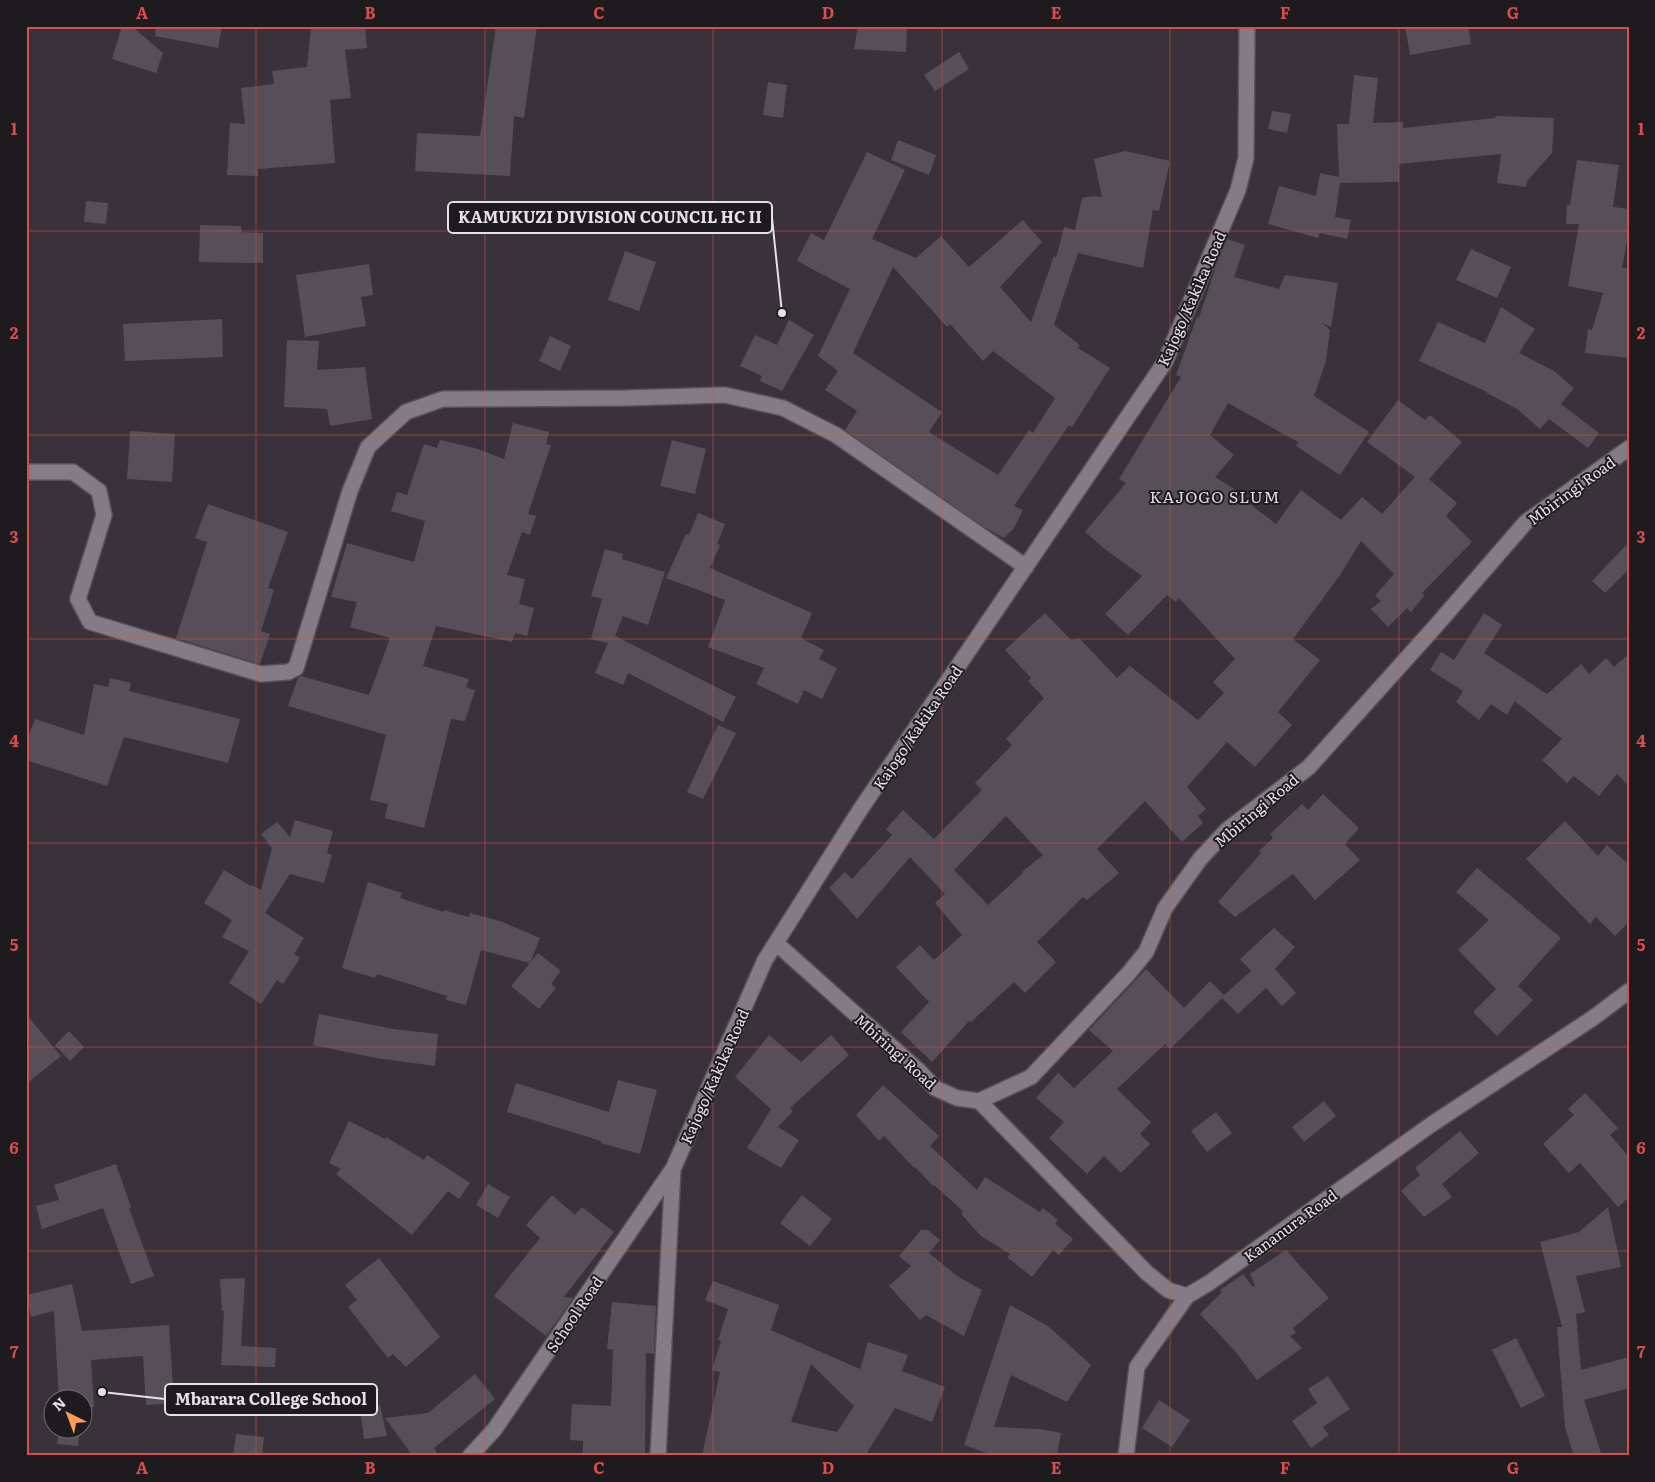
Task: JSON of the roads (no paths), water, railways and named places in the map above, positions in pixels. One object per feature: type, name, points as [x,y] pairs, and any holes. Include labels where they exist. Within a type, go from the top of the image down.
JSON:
[{"type":"street","name":"Kajogo/Kakika Road","points":[[658,1456],[673,1168],[765,960],[860,810],[1165,362],[1238,190],[1246,158],[1247,26]]},
{"type":"street","points":[[26,472],[73,472],[99,491],[104,516],[78,599],[90,622],[261,674],[288,672],[296,668],[350,491],[368,447],[406,412],[443,399],[626,398],[725,395],[783,408],[836,435],[1026,567]]},
{"type":"street","name":"Mbiringi Road","points":[[776,943],[918,1070],[935,1088],[957,1098],[979,1101],[1030,1077],[1061,1046],[1146,952],[1165,908],[1200,859],[1227,830],[1309,766],[1434,628],[1526,522],[1629,448]]},
{"type":"street","name":"Kananura Road","points":[[1187,1296],[1209,1283],[1432,1124],[1593,1018],[1629,991]]},
{"type":"street","points":[[979,1101],[1147,1273],[1168,1290],[1187,1296],[1137,1367],[1126,1456]]},
{"type":"street","name":"School Road","points":[[470,1456],[494,1430],[673,1168]]},
{"type":"place","name":"KAMUKUZI DIVISION COUNCIL HC II","points":[[782,313]]},
{"type":"place","name":"Mbarara College School","points":[[102,1392]]},
{"type":"district","name":"KAJOGO SLUM","points":[[1215,496]]}]
